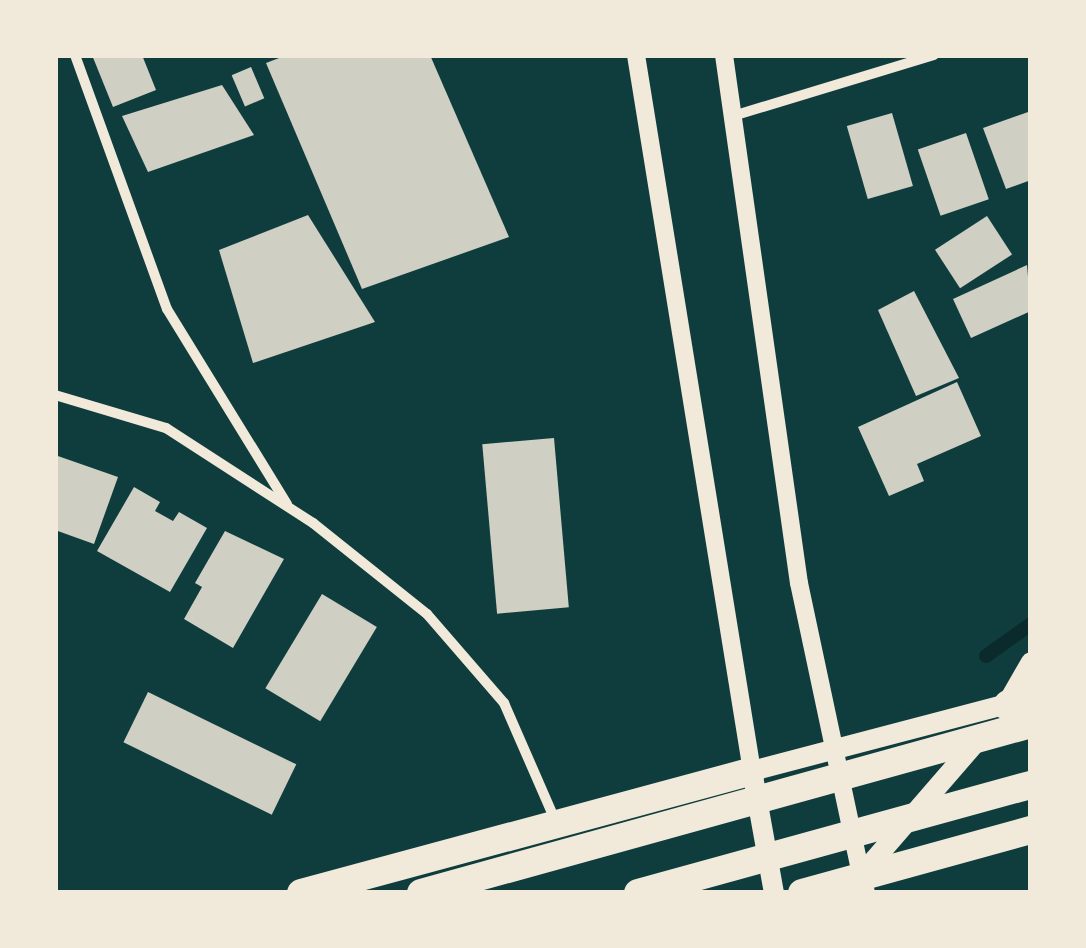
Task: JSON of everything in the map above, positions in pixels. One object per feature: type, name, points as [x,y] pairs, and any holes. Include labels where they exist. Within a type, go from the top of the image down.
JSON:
[{"type":"highway","points":[[422,893],[1031,724]]},
{"type":"highway","points":[[301,893],[752,772]]},
{"type":"highway","points":[[638,893],[1031,785]]},
{"type":"highway","points":[[802,893],[863,884],[1031,830]]},
{"type":"main road","points":[[863,884],[1019,701],[1031,662]]},
{"type":"main road","points":[[774,893],[752,772],[1019,701]]},
{"type":"street","points":[[75,55],[167,309],[290,508]]},
{"type":"street","points":[[636,55],[752,772]]},
{"type":"street","points":[[724,55],[799,583],[863,884]]},
{"type":"street","points":[[733,116],[934,55]]},
{"type":"street","points":[[55,395],[166,428],[290,508],[427,614],[504,703],[556,822]]},
{"type":"building","points":[[92,55],[142,55],[156,90],[113,107]]},
{"type":"building","points":[[287,55],[430,55],[509,237],[362,289],[266,63]]},
{"type":"building","points":[[251,67],[264,98],[245,107],[232,75]]},
{"type":"building","points":[[222,85],[254,135],[148,172],[122,116]]},
{"type":"building","points":[[1031,111],[1031,180],[1006,189],[983,128]]},
{"type":"building","points":[[892,113],[913,186],[868,199],[847,126]]},
{"type":"building","points":[[966,133],[989,199],[941,216],[918,150]]},
{"type":"building","points":[[308,215],[375,322],[253,363],[219,250]]},
{"type":"building","points":[[987,216],[1012,255],[960,288],[935,250]]},
{"type":"building","points":[[1027,265],[1031,311],[971,338],[953,299]]},
{"type":"building","points":[[914,291],[959,378],[916,396],[878,310]]},
{"type":"building","points":[[957,382],[981,436],[917,464],[924,481],[889,496],[858,427]]},
{"type":"building","points":[[554,438],[569,607],[497,614],[482,444]]},
{"type":"building","points":[[55,455],[118,477],[94,544],[55,530]]},
{"type":"building","points":[[134,487],[160,502],[155,511],[173,521],[179,512],[207,528],[170,592],[97,551]]},
{"type":"building","points":[[225,531],[284,559],[233,648],[184,619],[202,587],[195,583]]},
{"type":"building","points":[[322,594],[377,627],[320,721],[265,688]]},
{"type":"building","points":[[148,692],[296,764],[272,815],[123,742]]},
{"type":"waterway","points":[[986,656],[1031,624]]}]
